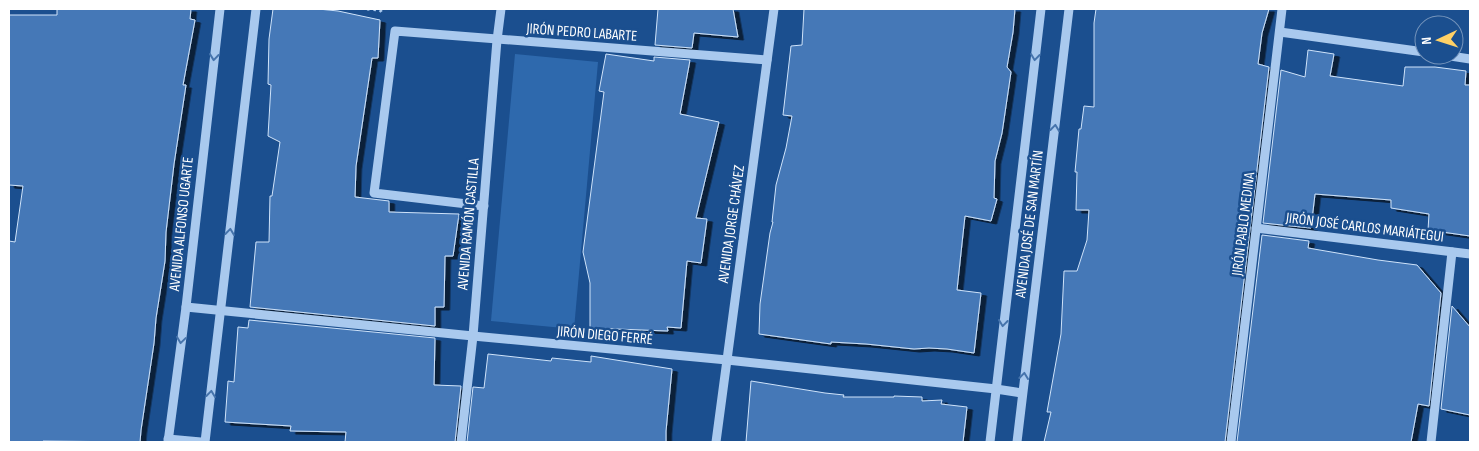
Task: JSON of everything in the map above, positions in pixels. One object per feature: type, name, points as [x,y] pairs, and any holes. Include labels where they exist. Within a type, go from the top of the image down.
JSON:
[{"type":"street","name":"AVENIDA ALFONSO UGARTE","points":[[168,440],[186,307],[220,9]]},
{"type":"street","points":[[206,442],[256,9]]},
{"type":"street","name":"AVENIDA RAMÓN CASTILLA","points":[[461,442],[473,336],[501,9]]},
{"type":"street","name":"AVENIDA JORGE CHÁVEZ","points":[[716,442],[774,9]]},
{"type":"street","name":"AVENIDA JOSÉ DE SAN MARTÍN","points":[[990,442],[1040,9]]},
{"type":"street","name":"AVENIDA JOSÉ DE SAN MARTÍN","points":[[1017,442],[1069,9]]},
{"type":"street","name":"JIRÓN PABLO MEDINA","points":[[1231,442],[1282,9]]},
{"type":"street","name":"JIRÓN PEDRO LABARTE","points":[[484,206],[374,193],[395,31],[767,60]]},
{"type":"street","points":[[1280,32],[1414,51]]},
{"type":"street","name":"JIRÓN JOSÉ CARLOS MARIÁTEGUI","points":[[1256,228],[1470,254]]},
{"type":"street","points":[[1431,442],[1452,252]]},
{"type":"street","name":"JIRÓN DIEGO FERRÉ","points":[[186,307],[727,360],[1022,393]]},
{"type":"street","points":[[168,440],[201,442]]},
{"type":"shaded area","points":[[515,54],[598,62],[574,329],[491,321]]},
{"type":"building","points":[[57,9],[191,9],[190,19],[195,20],[183,85],[186,85],[174,164],[166,232],[165,261],[140,442],[9,442],[9,241],[15,242],[23,186],[9,185],[9,15],[57,15]]},
{"type":"building","points":[[273,9],[338,11],[380,20],[378,58],[372,58],[356,166],[355,197],[389,201],[389,212],[459,214],[453,256],[445,256],[444,307],[435,307],[435,326],[250,307],[256,242],[269,242],[270,196],[272,196],[280,142],[268,136],[271,85],[268,84],[269,39]]},
{"type":"building","points":[[658,9],[733,9],[738,37],[694,33],[692,48],[655,45]]},
{"type":"building","points":[[804,9],[1015,9],[1007,67],[1011,72],[1002,133],[995,161],[994,198],[997,199],[991,221],[965,216],[957,290],[981,293],[974,353],[947,349],[914,349],[831,342],[831,344],[759,334],[760,304],[773,222],[776,185],[792,116],[783,115],[791,46],[802,45]]},
{"type":"building","points":[[1096,9],[1269,9],[1262,33],[1258,64],[1269,67],[1225,442],[1044,442],[1051,412],[1047,412],[1061,334],[1064,271],[1077,271],[1087,240],[1089,210],[1076,210],[1077,172],[1075,172],[1079,129],[1081,129],[1084,106],[1094,107],[1094,23]]},
{"type":"building","points":[[1308,50],[1334,54],[1330,76],[1403,86],[1405,67],[1435,67],[1466,71],[1465,85],[1470,85],[1470,236],[1428,230],[1429,214],[1391,208],[1391,200],[1315,194],[1311,228],[1263,223],[1281,70],[1305,77]]},
{"type":"building","points":[[606,54],[654,61],[654,57],[690,60],[680,114],[719,122],[696,218],[707,219],[701,263],[687,261],[681,328],[667,327],[668,331],[590,328],[590,283],[583,252],[604,92],[599,91]]},
{"type":"building","points":[[1262,235],[1309,241],[1308,248],[1417,265],[1441,293],[1429,406],[1418,404],[1411,442],[1237,442]]},
{"type":"building","points":[[1452,306],[1470,327],[1470,415],[1441,409]]},
{"type":"building","points":[[249,320],[435,338],[434,385],[461,386],[455,442],[345,442],[346,432],[290,431],[291,426],[225,422],[228,381],[234,382],[238,327],[248,328]]},
{"type":"building","points":[[488,354],[551,361],[552,358],[591,362],[591,356],[672,369],[666,442],[467,442],[473,387],[484,388]]},
{"type":"building","points":[[751,381],[844,395],[843,397],[922,397],[922,401],[942,400],[941,404],[967,407],[963,442],[746,442]]}]
